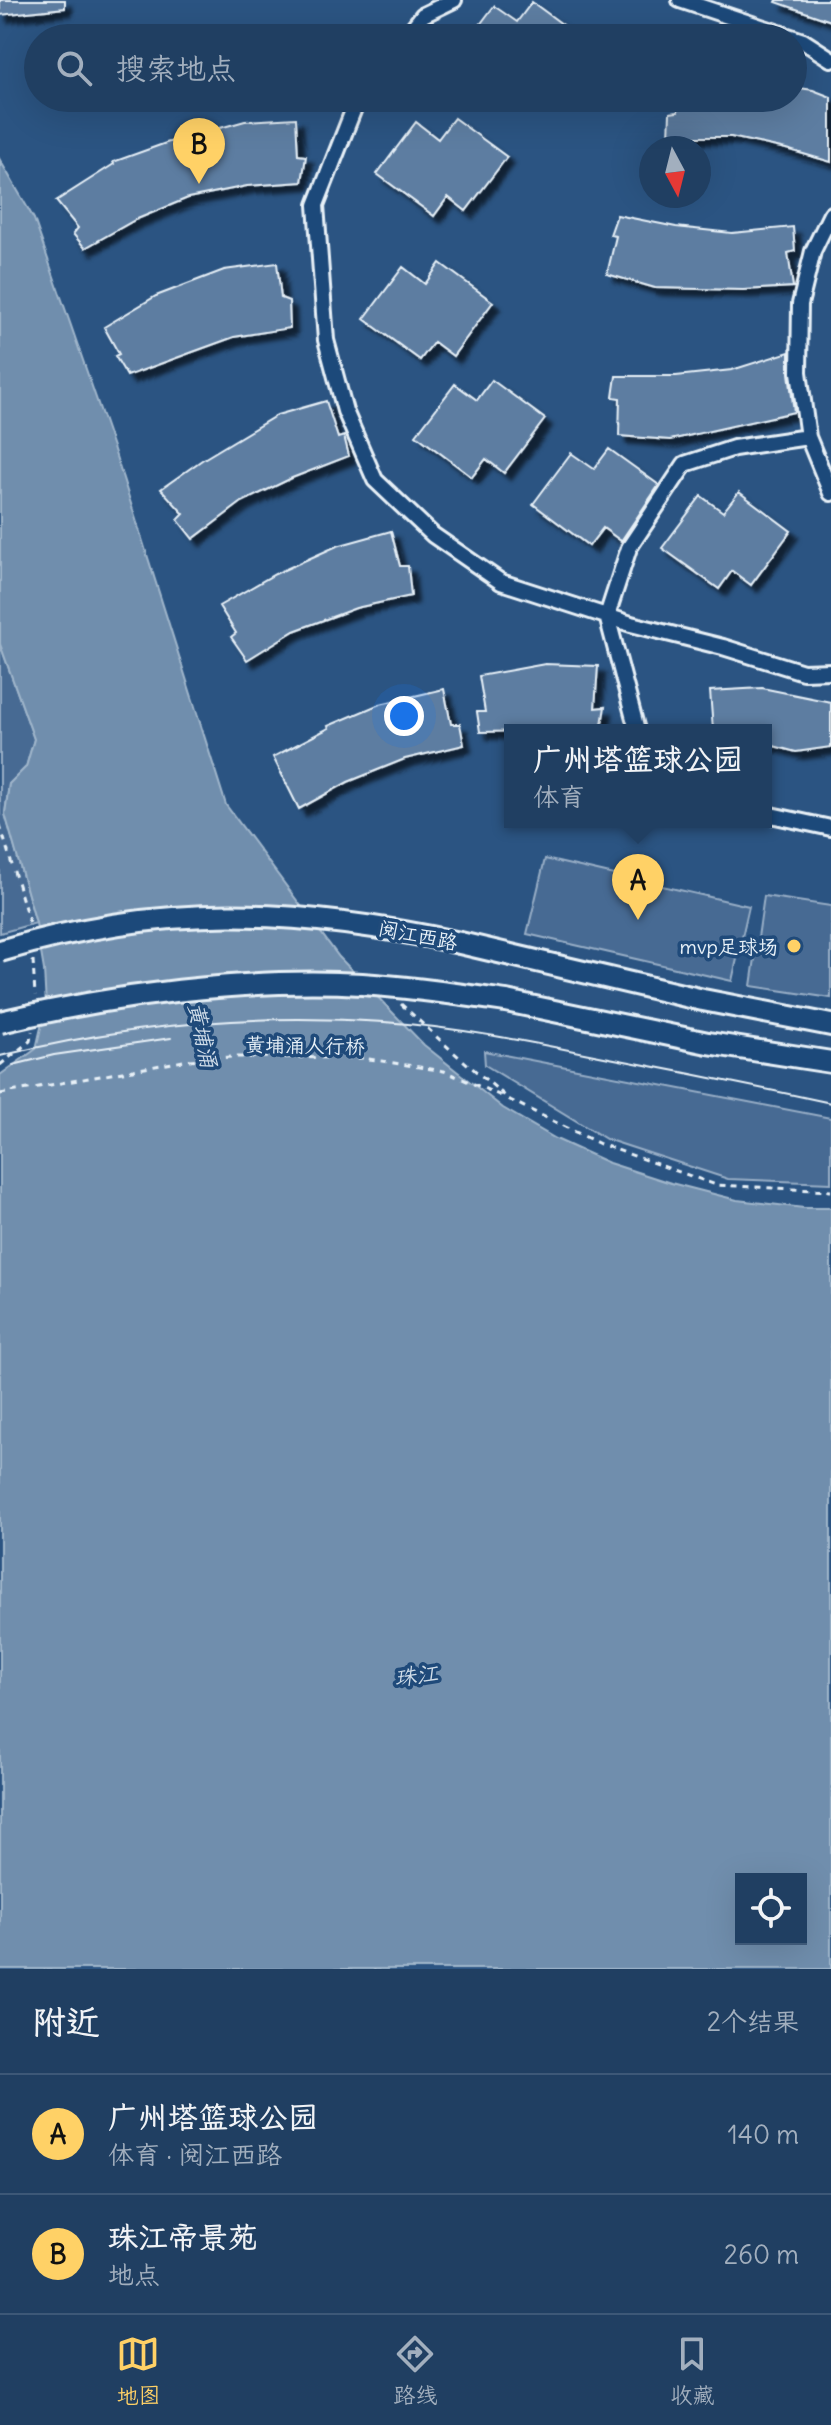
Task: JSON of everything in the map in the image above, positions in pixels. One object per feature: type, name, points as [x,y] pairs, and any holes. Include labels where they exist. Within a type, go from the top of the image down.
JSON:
[{"type":"main road","name":"阅江西路","points":[[0,951],[72,931],[127,922],[233,915],[321,918],[460,943],[703,1000],[831,1025]]},
{"type":"main road","points":[[0,1022],[207,988],[360,984],[506,1001],[708,1043],[831,1062]]},
{"type":"street","points":[[680,0],[752,24]]},
{"type":"street","points":[[416,24],[423,15],[446,2]]},
{"type":"street","points":[[807,44],[831,59]]},
{"type":"street","points":[[353,112],[316,205],[326,340],[345,411],[375,480],[433,535],[501,582],[803,672],[831,671]]},
{"type":"street","points":[[831,214],[813,251],[800,304],[799,372],[808,437],[831,493]]},
{"type":"street","points":[[635,724],[607,616],[629,548],[685,464],[734,448],[808,437]]},
{"type":"street","points":[[772,815],[831,828]]},
{"type":"path","points":[[400,1003],[510,1100],[600,1144],[716,1185],[831,1191]]},
{"type":"path","name":"黄埔涌人行桥","points":[[0,1094],[189,1060],[232,1057],[363,1058],[444,1071],[510,1100]]},
{"type":"shaded area","points":[[0,644],[34,739],[26,767],[9,784],[5,813],[36,923],[0,933]]},
{"type":"shaded area","points":[[545,859],[749,906],[732,981],[527,934]]},
{"type":"shaded area","name":"mvp足球场","points":[[764,896],[831,906],[831,998],[751,986]]},
{"type":"shaded area","points":[[484,1051],[831,1118],[831,1183],[728,1179],[606,1139],[485,1065]]},
{"type":"water","points":[[0,160],[34,219],[114,450],[226,805],[339,957],[424,1045],[503,1108],[556,1139],[609,1163],[737,1200],[831,1208],[831,1969],[0,1969],[0,1075],[36,1049],[46,1006],[36,923],[5,814],[9,784],[26,767],[34,739],[0,644]]},
{"type":"building","points":[[0,0],[65,0],[65,8],[0,15]]},
{"type":"building","points":[[831,0],[831,21],[776,2]]},
{"type":"building","points":[[532,2],[562,24],[480,24],[494,6],[517,22]]},
{"type":"building","points":[[807,89],[831,97],[831,162],[731,137],[669,136],[670,113],[807,112]]},
{"type":"building","points":[[296,118],[298,155],[306,156],[302,182],[247,186],[188,198],[135,220],[85,248],[73,234],[78,228],[56,201],[113,162],[166,143],[245,121]]},
{"type":"building","points":[[454,118],[507,157],[466,211],[448,197],[434,216],[377,174],[416,122],[438,139]]},
{"type":"building","points":[[617,215],[676,227],[732,233],[793,227],[795,251],[788,253],[793,287],[743,290],[655,288],[607,274],[616,236],[610,235]]},
{"type":"building","points":[[277,263],[281,298],[289,301],[290,328],[234,337],[127,376],[104,327],[156,296],[224,270]]},
{"type":"building","points":[[440,263],[493,302],[453,356],[434,342],[420,360],[364,319],[403,267],[425,284]]},
{"type":"building","points":[[789,352],[794,412],[670,440],[619,436],[620,398],[613,397],[616,376],[676,376],[732,370]]},
{"type":"building","points":[[492,380],[545,419],[504,473],[486,459],[472,477],[416,435],[455,384],[477,400]]},
{"type":"building","points":[[326,401],[338,438],[344,436],[349,456],[242,502],[193,539],[178,520],[184,514],[161,489],[277,415]]},
{"type":"building","points":[[609,449],[659,485],[621,541],[603,528],[589,546],[533,504],[571,453],[594,469]]},
{"type":"building","points":[[739,492],[791,531],[751,585],[732,571],[719,589],[662,548],[701,496],[723,512]]},
{"type":"building","points":[[391,531],[400,566],[408,566],[411,596],[356,608],[294,631],[247,660],[231,637],[236,633],[219,606],[275,574],[337,546]]},
{"type":"building","points":[[545,664],[598,666],[595,708],[605,707],[602,724],[504,724],[504,732],[480,732],[477,712],[485,712],[479,676]]},
{"type":"building","points":[[762,688],[831,702],[831,747],[796,752],[772,746],[772,724],[713,724],[710,691]]},
{"type":"building","points":[[444,689],[451,724],[460,724],[464,745],[405,759],[348,782],[299,809],[273,757],[328,726],[380,704]]},
{"type":"tram line","points":[[0,1056],[95,1036],[191,1024],[288,1019],[384,1022],[516,1040],[831,1103]]},
{"type":"tram line","points":[[13,1065],[54,1055],[171,1038]]},
{"type":"place","name":"珠江帝景苑","points":[[199,184]]},
{"type":"place","name":"广州塔篮球公园","points":[[638,920]]},
{"type":"place","name":"mvp足球场","points":[[794,946]]},
{"type":"water label","name":"黄埔涌","points":[[203,1035]]},
{"type":"water label","name":"珠江","points":[[416,1675]]}]
